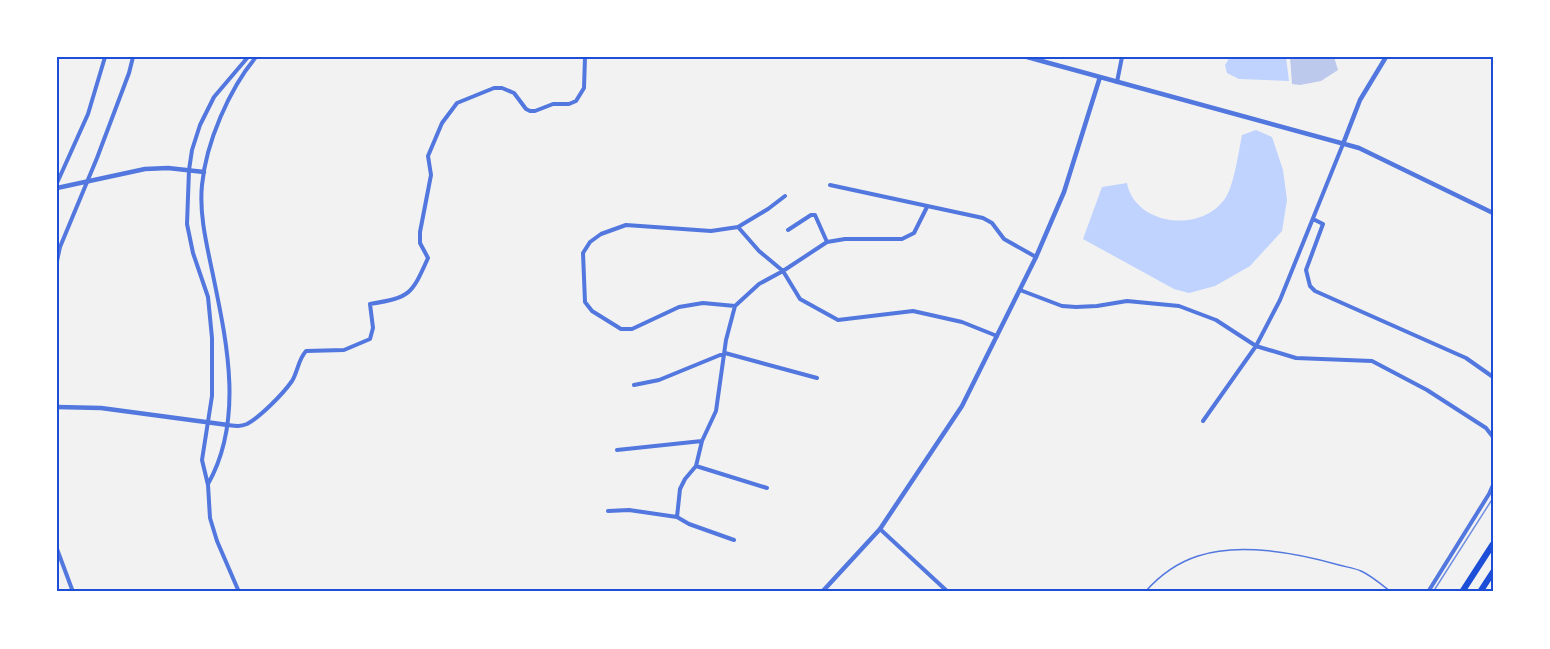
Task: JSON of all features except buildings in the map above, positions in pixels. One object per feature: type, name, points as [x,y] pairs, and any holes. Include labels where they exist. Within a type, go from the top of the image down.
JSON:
[{"type":"highway","points":[[1462,592],[1493,544]]},
{"type":"highway","points":[[1480,592],[1492,574]]},
{"type":"street","points":[[57,185],[88,114],[105,57]]},
{"type":"street","points":[[57,261],[60,247],[88,180],[133,57]]},
{"type":"street","points":[[239,592],[217,541],[210,518],[208,484],[202,460],[213,391],[212,338],[208,297],[193,253],[187,224],[189,170],[192,150],[200,125],[211,102],[248,57]]},
{"type":"street","points":[[208,484],[217,468],[228,425],[230,398],[226,346],[203,221],[202,186],[213,139],[226,105],[246,69],[256,57]]},
{"type":"street","points":[[57,407],[101,408],[239,426],[249,423],[270,405],[291,381],[298,369],[300,357],[306,351],[344,350],[370,339],[373,328],[370,304],[399,299],[413,290],[428,258],[420,243],[420,232],[431,175],[428,156],[442,123],[457,103],[494,88],[502,88],[514,93],[526,110],[530,111],[553,104],[569,104],[576,101],[584,88],[585,57]]},
{"type":"street","points":[[1027,57],[1359,148],[1493,213]]},
{"type":"street","points":[[1117,82],[1122,57]]},
{"type":"street","points":[[1203,421],[1256,346],[1280,300],[1360,100],[1386,57]]},
{"type":"street","points":[[822,592],[880,529],[962,406],[1036,257],[1064,192],[1100,77]]},
{"type":"street","points":[[57,185],[145,169],[168,168],[204,172]]},
{"type":"street","points":[[830,185],[927,207],[964,212],[983,218],[992,223],[1004,239],[1036,257]]},
{"type":"street","points":[[735,306],[703,303],[679,307],[632,329],[621,329],[592,311],[585,302],[583,253],[590,242],[601,234],[626,225],[711,231],[738,226],[768,209],[785,196]]},
{"type":"street","points":[[677,517],[680,489],[696,466],[702,441],[716,411],[726,339],[735,306],[759,284],[783,272],[826,242],[845,239],[902,239],[914,233],[927,207]]},
{"type":"street","points":[[788,230],[803,219],[815,214],[826,242]]},
{"type":"street","points":[[1313,219],[1323,224],[1306,270],[1310,286],[1315,291],[1466,358],[1493,377]]},
{"type":"street","points":[[738,226],[759,251],[783,272],[800,299],[838,320],[847,321],[913,311],[962,322],[997,336]]},
{"type":"street","points":[[1020,290],[1062,306],[1097,306],[1127,301],[1179,306],[1216,320],[1256,346],[1296,358],[1371,361],[1427,390],[1485,428],[1493,437]]},
{"type":"street","points":[[634,385],[659,380],[725,353],[817,378]]},
{"type":"street","points":[[617,450],[702,441]]},
{"type":"street","points":[[696,466],[767,488]]},
{"type":"street","points":[[1428,592],[1493,485]]},
{"type":"street","points":[[608,511],[629,510],[677,517],[705,531],[734,540]]},
{"type":"street","points":[[880,529],[948,592]]},
{"type":"street","points":[[57,549],[73,592]]},
{"type":"lane","points":[[1145,592],[1167,570],[1180,563],[1219,551],[1239,550],[1279,553],[1322,560],[1361,571],[1391,592]]},
{"type":"water","points":[[1230,57],[1286,57],[1289,81],[1239,79],[1227,73],[1225,65]]},
{"type":"water","points":[[1256,130],[1272,137],[1283,170],[1287,200],[1282,231],[1250,266],[1215,286],[1189,293],[1174,289],[1083,239],[1102,187],[1127,183],[1133,197],[1143,209],[1171,220],[1187,220],[1215,209],[1229,192],[1242,135]]},
{"type":"railway","points":[[1433,592],[1493,498]]}]
